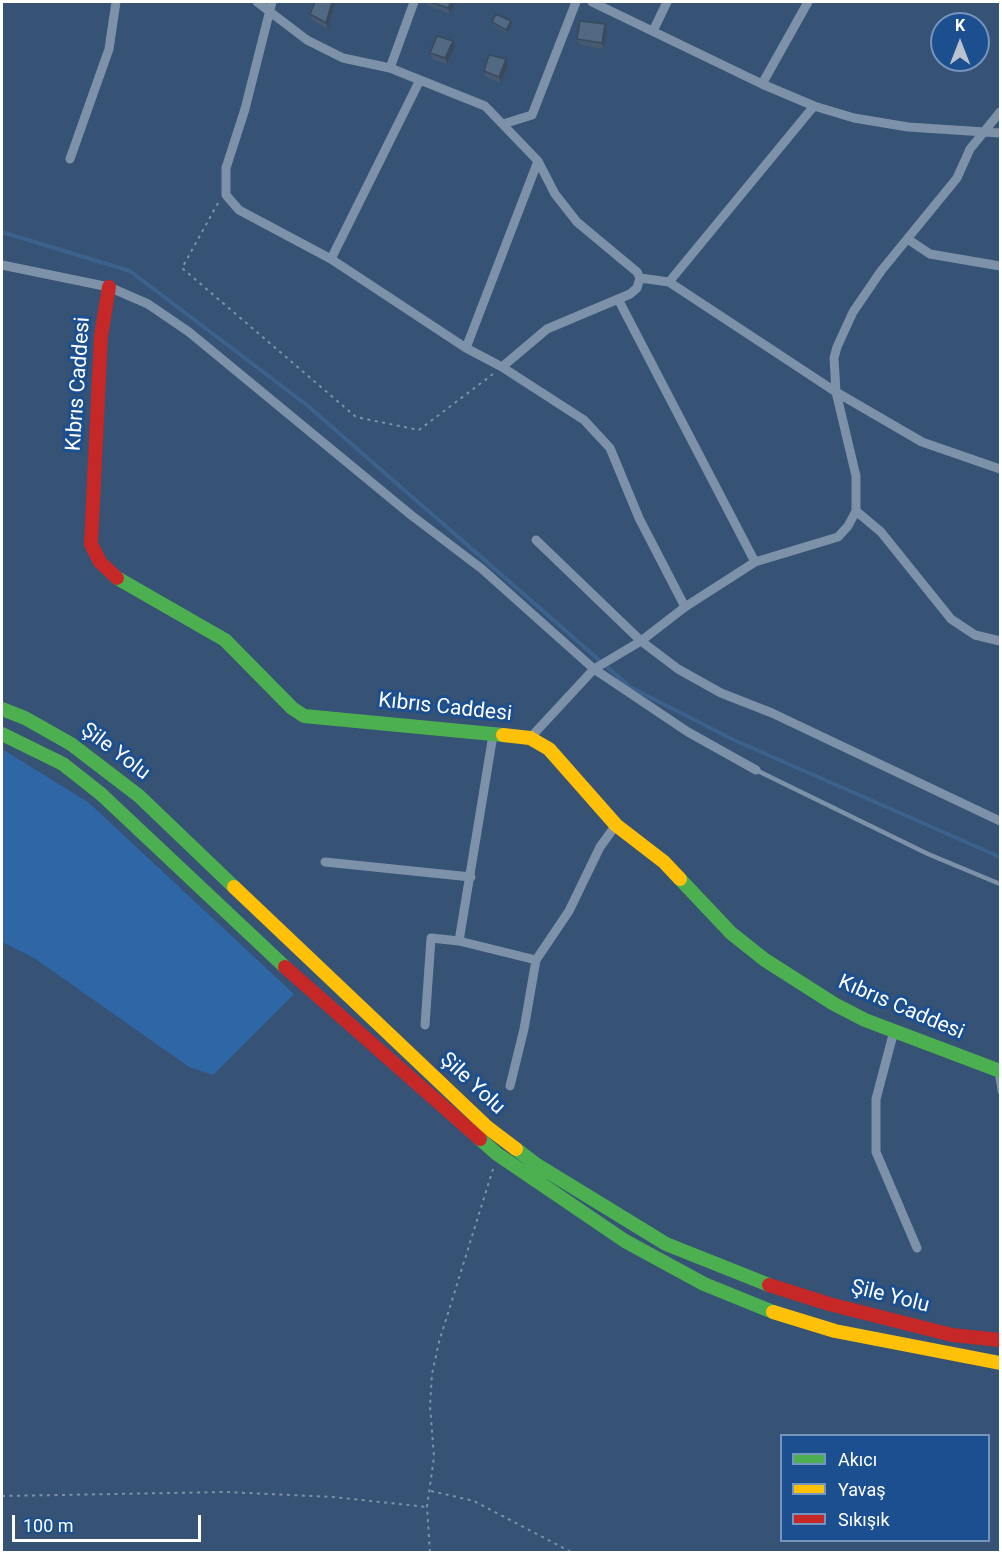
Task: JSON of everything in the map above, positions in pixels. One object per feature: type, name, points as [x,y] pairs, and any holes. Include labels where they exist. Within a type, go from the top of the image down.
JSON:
[{"type":"main road","name":"Kıbrıs Caddesi","points":[[109,287],[101,336],[91,534],[94,553],[117,578],[225,640],[292,708],[304,716],[530,738],[549,749],[616,825],[664,862],[731,933],[765,960],[834,1004],[894,1031],[999,1071]]},
{"type":"main road","name":"Şile Yolu","points":[[2,709],[25,718],[72,744],[139,796],[487,1127],[537,1165],[666,1244],[745,1277],[829,1304],[952,1335],[1000,1340]]},
{"type":"main road","name":"Şile Yolu","points":[[2,734],[63,764],[101,795],[294,975],[497,1154],[625,1241],[704,1284],[747,1303],[835,1331],[1000,1363]]},
{"type":"street","points":[[70,159],[109,49],[116,2]]},
{"type":"street","points":[[257,2],[307,40],[343,58],[390,68],[485,106],[538,161],[555,194],[577,222],[637,272],[640,278],[637,288],[618,299],[547,329],[502,367]]},
{"type":"street","points":[[272,2],[245,109],[226,168],[226,195],[239,210],[331,259],[465,348],[502,367],[584,420],[610,448],[639,518],[685,607]]},
{"type":"street","points":[[390,68],[414,2]]},
{"type":"street","points":[[503,124],[532,115],[576,2]]},
{"type":"street","points":[[592,2],[762,84],[814,106],[854,118],[908,127],[1000,133]]},
{"type":"street","points":[[652,31],[667,2]]},
{"type":"street","points":[[762,84],[808,2]]},
{"type":"street","points":[[331,259],[420,80]]},
{"type":"street","points":[[669,282],[814,106]]},
{"type":"street","points":[[530,738],[594,669],[640,641],[685,607],[755,562],[838,537],[848,526],[856,511],[856,476],[836,392],[834,358],[844,330],[881,271],[909,240],[957,178],[970,149],[1000,112]]},
{"type":"street","points":[[465,348],[538,161]]},
{"type":"street","points":[[909,240],[930,254],[1000,266]]},
{"type":"street","points":[[2,265],[109,287],[148,304],[189,332],[411,515],[482,569],[594,669],[688,732],[756,770]]},
{"type":"street","points":[[640,278],[669,282],[836,392],[922,442],[1000,469]]},
{"type":"street","points":[[618,299],[755,562]]},
{"type":"street","points":[[856,511],[881,532],[951,619],[975,635],[1000,640]]},
{"type":"street","points":[[536,540],[640,641],[678,669],[722,693],[772,713],[1000,821]]},
{"type":"street","points":[[459,941],[493,735]]},
{"type":"street","points":[[510,1086],[524,1029],[536,960],[569,911],[600,847],[616,825]]},
{"type":"street","points":[[325,862],[471,877]]},
{"type":"street","points":[[425,1025],[431,938],[459,941],[536,960]]},
{"type":"street","points":[[894,1031],[876,1099],[876,1152],[917,1248]]},
{"type":"lane","points":[[756,770],[928,854],[1000,884]]},
{"type":"lane","points":[[999,1071],[1000,1092]]},
{"type":"path","points":[[226,188],[182,268],[356,417],[419,430],[502,367]]},
{"type":"path","points":[[429,1552],[428,1507],[434,1457],[430,1406],[435,1358],[497,1154]]},
{"type":"path","points":[[431,1491],[474,1502],[571,1552]]},
{"type":"path","points":[[2,1496],[246,1492],[333,1497],[428,1507]]},
{"type":"shaded area","points":[[2,749],[88,802],[294,994],[213,1075],[189,1067],[34,958],[2,942]]},
{"type":"building","points":[[315,2],[332,2],[326,23],[310,14]]},
{"type":"building","points":[[431,2],[451,2],[448,8]]},
{"type":"building","points":[[496,14],[511,21],[506,30],[492,22]]},
{"type":"building","points":[[580,21],[605,24],[602,43],[577,39]]},
{"type":"building","points":[[437,36],[453,41],[445,58],[430,53]]},
{"type":"building","points":[[489,55],[506,59],[499,77],[484,71]]},
{"type":"waterway","points":[[2,232],[130,271],[308,406],[630,687],[734,740],[1000,857]]},
{"type":"traffic: fast","points":[[117,578],[225,640],[292,708],[304,716],[503,735]]},
{"type":"traffic: fast","points":[[2,709],[25,718],[71,744],[139,796],[234,887]]},
{"type":"traffic: fast","points":[[2,734],[63,764],[101,794],[285,967]]},
{"type":"traffic: fast","points":[[680,879],[731,933],[765,960],[834,1004],[865,1020],[1000,1071]]},
{"type":"traffic: fast","points":[[480,1139],[497,1154],[625,1241],[704,1284],[773,1312]]},
{"type":"traffic: fast","points":[[516,1149],[537,1165],[666,1244],[769,1285]]},
{"type":"traffic: slow","points":[[503,735],[530,738],[549,749],[616,825],[664,862],[680,879]]},
{"type":"traffic: slow","points":[[234,887],[487,1127],[516,1149]]},
{"type":"traffic: slow","points":[[773,1312],[835,1331],[1000,1363]]},
{"type":"traffic: jam","points":[[109,287],[101,336],[91,544],[100,562],[117,578]]},
{"type":"traffic: jam","points":[[285,967],[480,1139]]},
{"type":"traffic: jam","points":[[769,1285],[829,1304],[952,1335],[1000,1340]]}]
